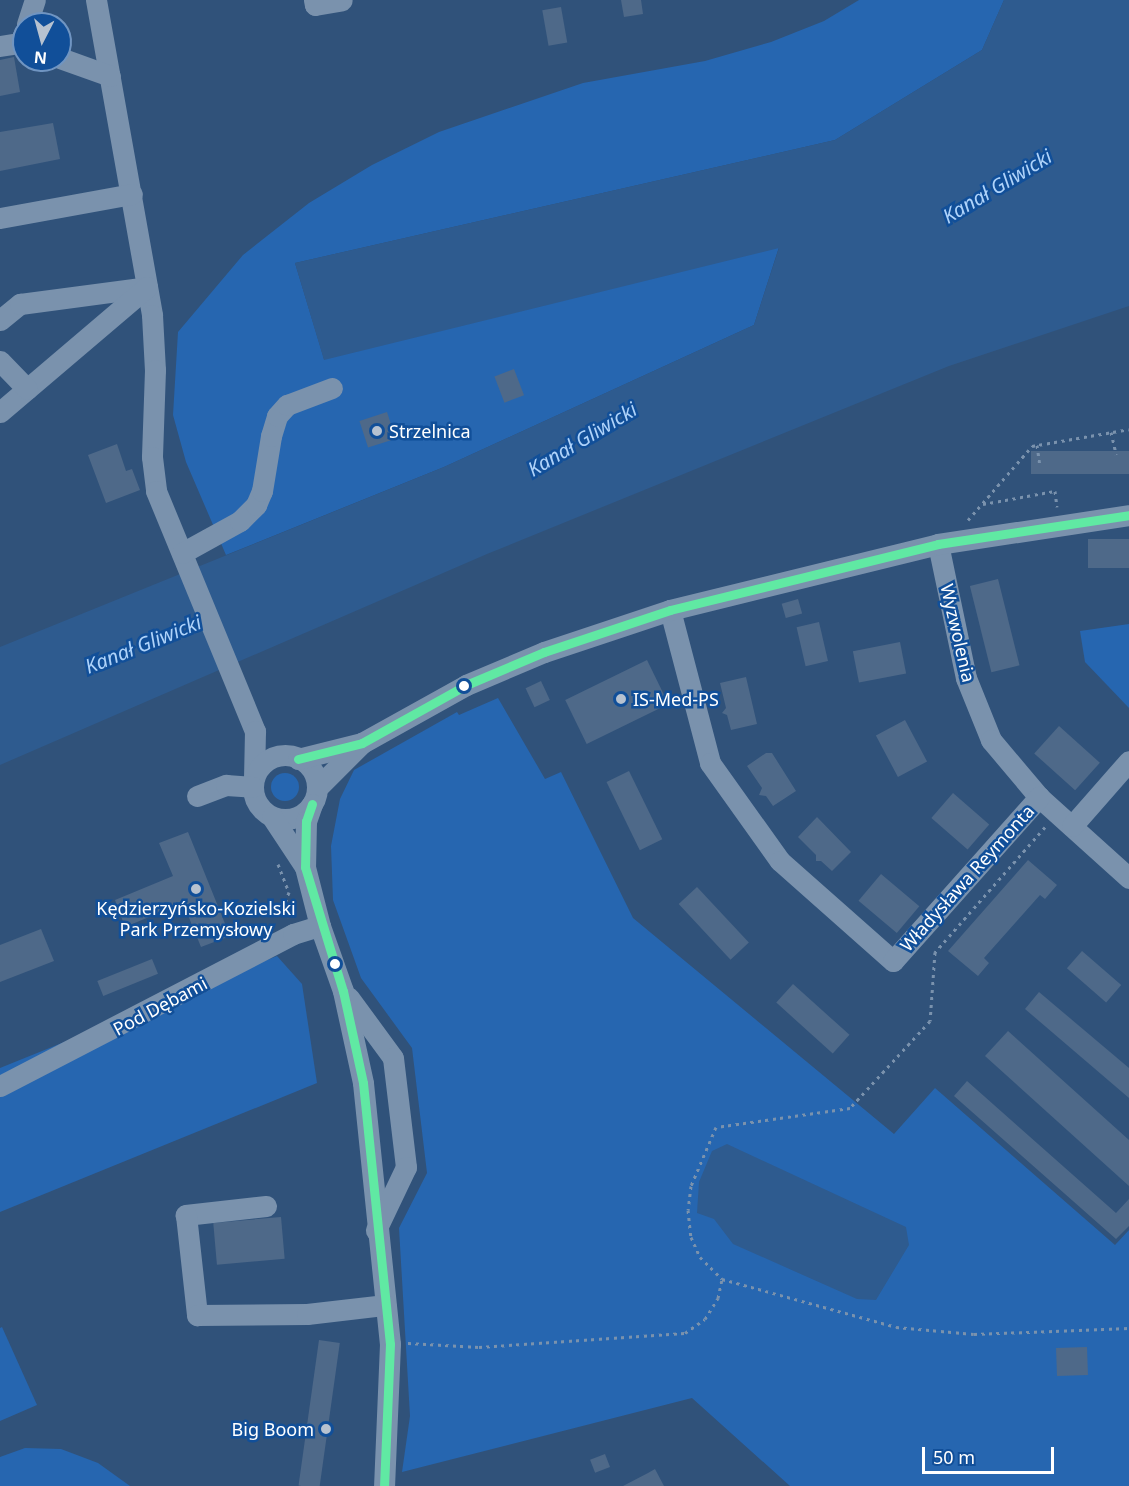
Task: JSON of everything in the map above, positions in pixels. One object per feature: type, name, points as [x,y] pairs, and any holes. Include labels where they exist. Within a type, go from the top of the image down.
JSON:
[{"type":"street","points":[[96,0],[147,287],[155,370],[152,457],[156,491],[255,731],[254,782],[258,805],[272,817],[281,848],[305,867]]},
{"type":"street","points":[[314,0],[315,5],[342,0]]},
{"type":"street","points":[[72,62],[110,76]]},
{"type":"street","points":[[0,218],[132,194]]},
{"type":"street","points":[[0,320],[20,304],[147,287]]},
{"type":"street","points":[[0,412],[147,287]]},
{"type":"street","points":[[0,361],[27,389]]},
{"type":"street","points":[[183,556],[240,521],[256,505],[277,416],[287,405],[332,388]]},
{"type":"street","points":[[254,782],[267,760],[362,743],[466,685],[544,652],[670,610],[944,543],[1129,514]]},
{"type":"street","name":"Wyzwolenia","points":[[944,543],[966,678],[991,740],[1039,797],[1129,878]]},
{"type":"street","name":"Władysława Reymonta","points":[[670,610],[710,763],[780,861],[893,961],[1039,797]]},
{"type":"street","points":[[255,731],[312,771],[314,796],[306,821],[305,867],[320,926],[343,991],[363,1083],[391,1379],[384,1486]]},
{"type":"street","points":[[272,817],[298,816],[362,743]]},
{"type":"street","points":[[1065,819],[1129,761]]},
{"type":"street","points":[[197,796],[226,785],[254,782]]},
{"type":"street","name":"Pod Dębami","points":[[0,1086],[293,934],[320,926]]},
{"type":"street","points":[[343,991],[393,1059],[406,1167],[376,1230]]},
{"type":"street","points":[[266,1206],[186,1215],[197,1315],[307,1314],[385,1305]]},
{"type":"path","points":[[944,543],[1032,446],[1129,429]]},
{"type":"path","points":[[1111,432],[1116,454]]},
{"type":"path","points":[[1037,445],[1040,466]]},
{"type":"path","points":[[1046,488],[1046,493]]},
{"type":"path","points":[[981,504],[1055,491],[1059,524]]},
{"type":"path","points":[[1065,819],[935,952],[930,1021],[850,1108],[716,1127],[691,1186],[687,1210],[691,1237],[700,1257],[722,1279],[896,1327],[974,1334],[1129,1328]]},
{"type":"path","points":[[281,848],[289,892],[285,903],[293,934]]},
{"type":"path","points":[[403,1343],[479,1347],[685,1333],[705,1319],[718,1298],[722,1279]]},
{"type":"shaded area","points":[[859,0],[1004,0],[982,50],[835,140],[295,263],[324,359],[779,247],[754,325],[444,467],[226,555],[186,462],[173,415],[178,332],[243,255],[309,203],[372,165],[439,132],[583,83],[705,61],[771,42],[824,21]]},
{"type":"shaded area","points":[[1129,624],[1129,708],[1085,662],[1080,631]]},
{"type":"shaded area","points":[[498,698],[545,779],[561,772],[633,918],[894,1134],[935,1088],[1115,1245],[1129,1230],[1129,1486],[790,1486],[692,1398],[402,1472],[410,1416],[399,1228],[427,1173],[412,1048],[361,978],[333,900],[331,846],[340,799],[354,770],[457,712],[459,715]]},
{"type":"shaded area","points":[[285,773],[295,777],[299,787],[295,797],[285,801],[275,797],[271,787],[275,777]]},
{"type":"shaded area","points":[[277,956],[302,984],[317,1083],[0,1212],[0,1068]]},
{"type":"shaded area","points":[[2,1327],[37,1405],[0,1421],[0,1328]]},
{"type":"shaded area","points":[[25,1448],[61,1449],[98,1463],[130,1486],[0,1486],[0,1457]]},
{"type":"water","name":"Kanał Gliwicki","points":[[1004,0],[1129,0],[1129,306],[949,366],[487,554],[0,765],[0,647],[444,467],[754,325],[779,248],[324,360],[295,263],[835,140],[982,50]]},
{"type":"water","points":[[727,1144],[906,1227],[909,1245],[876,1300],[857,1299],[733,1244],[714,1219],[697,1213],[699,1182],[712,1151]]},
{"type":"building","points":[[621,0],[641,0],[643,14],[624,17]]},
{"type":"building","points":[[561,7],[567,42],[549,46],[542,10]]},
{"type":"building","points":[[12,57],[12,72],[17,72],[20,92],[0,96],[0,60]]},
{"type":"building","points":[[53,123],[60,159],[0,171],[0,132]]},
{"type":"building","points":[[514,369],[524,395],[504,403],[494,377]]},
{"type":"building","points":[[387,412],[396,439],[368,448],[359,421]]},
{"type":"building","points":[[117,444],[126,471],[132,469],[140,490],[106,503],[88,455]]},
{"type":"building","points":[[1031,451],[1129,451],[1129,474],[1031,474]]},
{"type":"building","points":[[1088,539],[1129,539],[1129,568],[1088,568]]},
{"type":"building","points":[[998,579],[1020,665],[991,672],[970,586]]},
{"type":"building","points":[[798,599],[802,613],[786,618],[782,604]]},
{"type":"building","points":[[819,622],[828,661],[806,666],[797,627]]},
{"type":"building","points":[[900,642],[906,673],[859,683],[853,651]]},
{"type":"building","name":"IS-Med-PS","points":[[647,660],[668,704],[587,744],[565,700]]},
{"type":"building","points":[[746,677],[757,724],[731,730],[727,715],[722,713],[726,708],[720,683]]},
{"type":"building","points":[[541,681],[550,700],[534,707],[526,688]]},
{"type":"building","points":[[905,720],[927,761],[898,777],[876,735]]},
{"type":"building","points":[[1059,726],[1100,763],[1075,790],[1034,753]]},
{"type":"building","points":[[766,753],[772,753],[796,791],[773,806],[766,796],[759,795],[762,788],[747,766]]},
{"type":"building","points":[[629,771],[662,839],[640,850],[607,782]]},
{"type":"building","points":[[953,793],[989,824],[968,849],[931,818]]},
{"type":"building","points":[[817,817],[851,852],[832,871],[821,861],[816,861],[816,855],[798,837]]},
{"type":"building","points":[[188,832],[230,936],[201,947],[183,903],[125,927],[115,900],[173,876],[159,843]]},
{"type":"building","points":[[1028,860],[1057,885],[1045,899],[1040,895],[984,958],[989,963],[978,976],[948,951]]},
{"type":"building","points":[[881,874],[919,906],[897,933],[859,901]]},
{"type":"building","points":[[697,887],[749,943],[731,960],[679,904]]},
{"type":"building","points":[[41,929],[54,961],[0,982],[0,945]]},
{"type":"building","points":[[1082,951],[1121,985],[1106,1002],[1067,968]]},
{"type":"building","points":[[152,959],[158,974],[103,996],[97,981]]},
{"type":"building","points":[[793,984],[849,1035],[833,1053],[776,1003]]},
{"type":"building","points":[[1039,992],[1129,1068],[1129,1098],[1025,1009]]},
{"type":"building","points":[[1008,1031],[1129,1140],[1129,1186],[985,1056]]},
{"type":"building","points":[[967,1081],[1116,1213],[1129,1199],[1129,1226],[1116,1239],[954,1096]]},
{"type":"building","points":[[281,1217],[285,1259],[217,1265],[213,1223]]},
{"type":"building","points":[[319,1340],[340,1343],[320,1486],[299,1486]]},
{"type":"building","points":[[1087,1347],[1088,1375],[1057,1376],[1056,1348]]},
{"type":"building","points":[[605,1454],[610,1467],[595,1473],[590,1460]]},
{"type":"building","points":[[655,1469],[664,1486],[623,1486],[648,1473]]},
{"type":"transit line","points":[[298,759],[362,743],[466,685],[544,652],[670,610],[938,544],[1129,515]]},
{"type":"transit line","points":[[312,804],[306,821],[305,867],[343,991],[363,1083],[390,1344],[384,1486]]},
{"type":"place","name":"Strzelnica","points":[[377,431]]},
{"type":"place","name":"IS-Med-PS","points":[[621,699]]},
{"type":"place","name":"Kędzierzyńsko-Kozielski Park Przemysłowy","points":[[196,889]]},
{"type":"place","name":"Big Boom","points":[[326,1429]]}]
